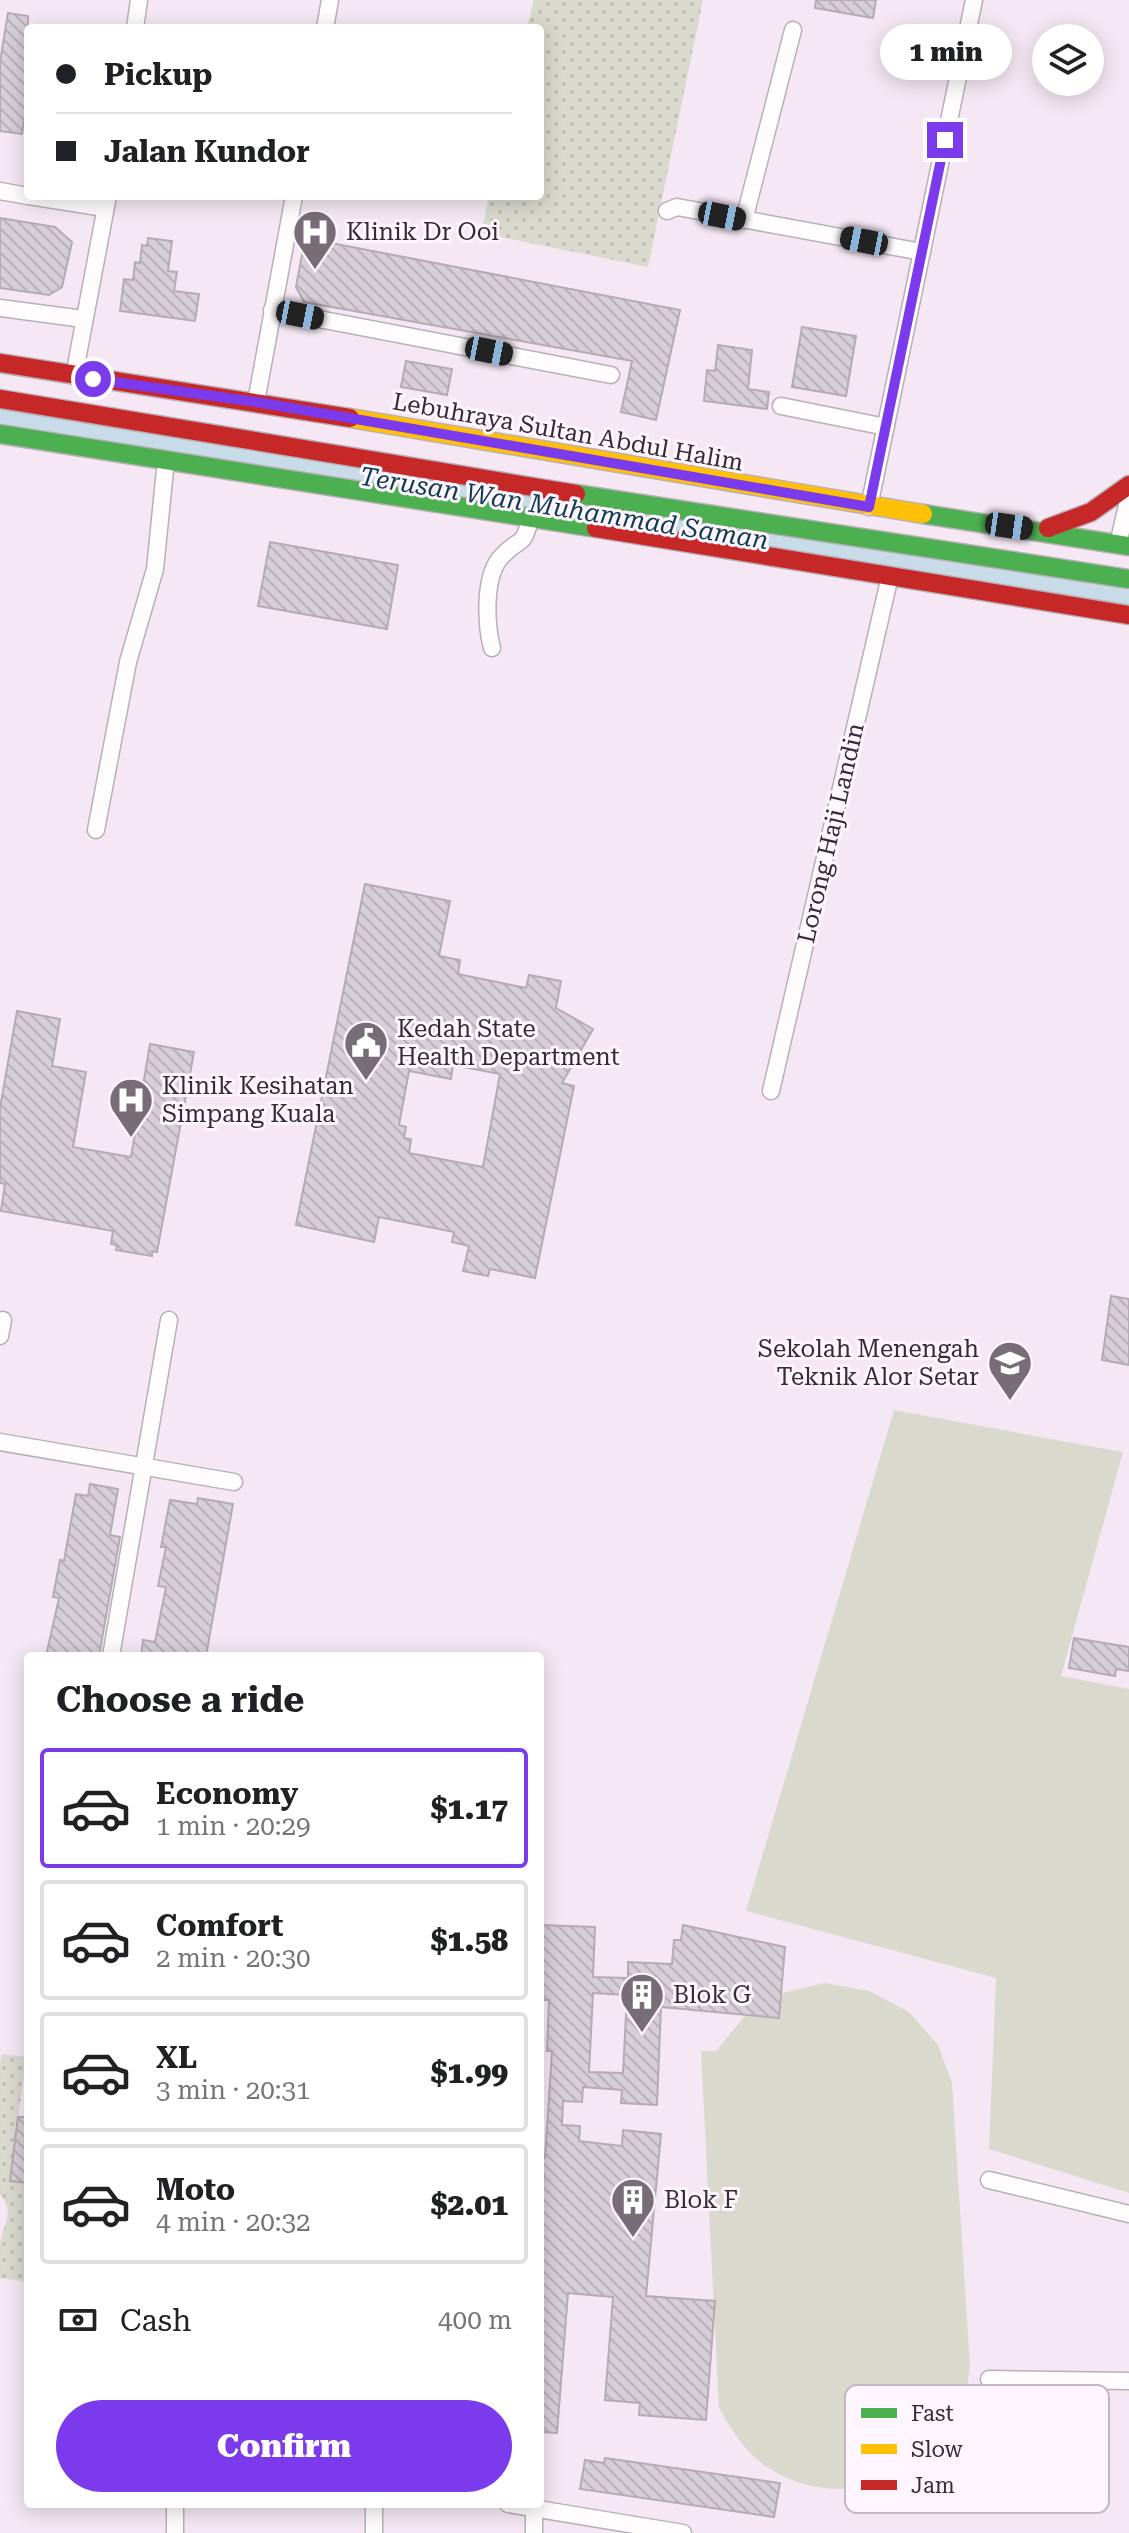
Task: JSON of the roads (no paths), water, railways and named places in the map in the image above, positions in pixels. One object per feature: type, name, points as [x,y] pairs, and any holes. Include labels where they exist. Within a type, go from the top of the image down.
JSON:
[{"type":"main road","name":"Lebuhraya Sultan Abdul Halim","points":[[0,363],[256,402],[869,507],[1123,545]]},
{"type":"main road","points":[[0,399],[571,493],[1129,579]]},
{"type":"main road","points":[[0,434],[1129,615]]},
{"type":"main road","points":[[1037,530],[1074,523],[1096,511],[1129,485]]},
{"type":"street","points":[[136,24],[139,0]]},
{"type":"street","points":[[326,24],[330,0]]},
{"type":"street","points":[[869,507],[974,0]]},
{"type":"street","points":[[744,220],[793,30]]},
{"type":"street","points":[[0,191],[24,195]]},
{"type":"street","points":[[74,376],[106,202],[80,200]]},
{"type":"street","points":[[256,402],[293,200]]},
{"type":"street","points":[[667,211],[677,207],[922,252]]},
{"type":"street","points":[[0,308],[83,319]]},
{"type":"street","points":[[272,310],[611,375]]},
{"type":"street","points":[[781,406],[886,427]]},
{"type":"street","points":[[96,830],[128,662],[155,569],[166,460]]},
{"type":"street","points":[[1123,545],[1129,497]]},
{"type":"street","points":[[492,648],[487,618],[493,577],[499,558],[524,540],[531,517]]},
{"type":"street","name":"Lorong Haji Landin","points":[[771,1091],[890,576]]},
{"type":"street","points":[[112,1652],[169,1320]]},
{"type":"street","points":[[0,1442],[234,1482]]},
{"type":"street","points":[[989,2180],[1129,2214]]},
{"type":"street","points":[[989,2379],[1129,2381]]},
{"type":"street","points":[[175,2508],[175,2533]]},
{"type":"street","points":[[374,2508],[374,2533]]},
{"type":"street","points":[[534,2533],[534,2508],[683,2533]]},
{"type":"waterway","name":"Terusan Wan Muhammad Saman","points":[[0,416],[1129,600]]},
{"type":"place","name":"Klinik Dr Ooi","points":[[315,271]]},
{"type":"place","name":"Kedah State Health Department","points":[[366,1082]]},
{"type":"place","name":"Klinik Kesihatan Simpang Kuala","points":[[131,1139]]},
{"type":"place","name":"Sekolah Menengah Teknik Alor Setar","points":[[1010,1402]]},
{"type":"place","name":"Blok G","points":[[642,2034]]},
{"type":"place","name":"Blok F","points":[[633,2239]]}]
